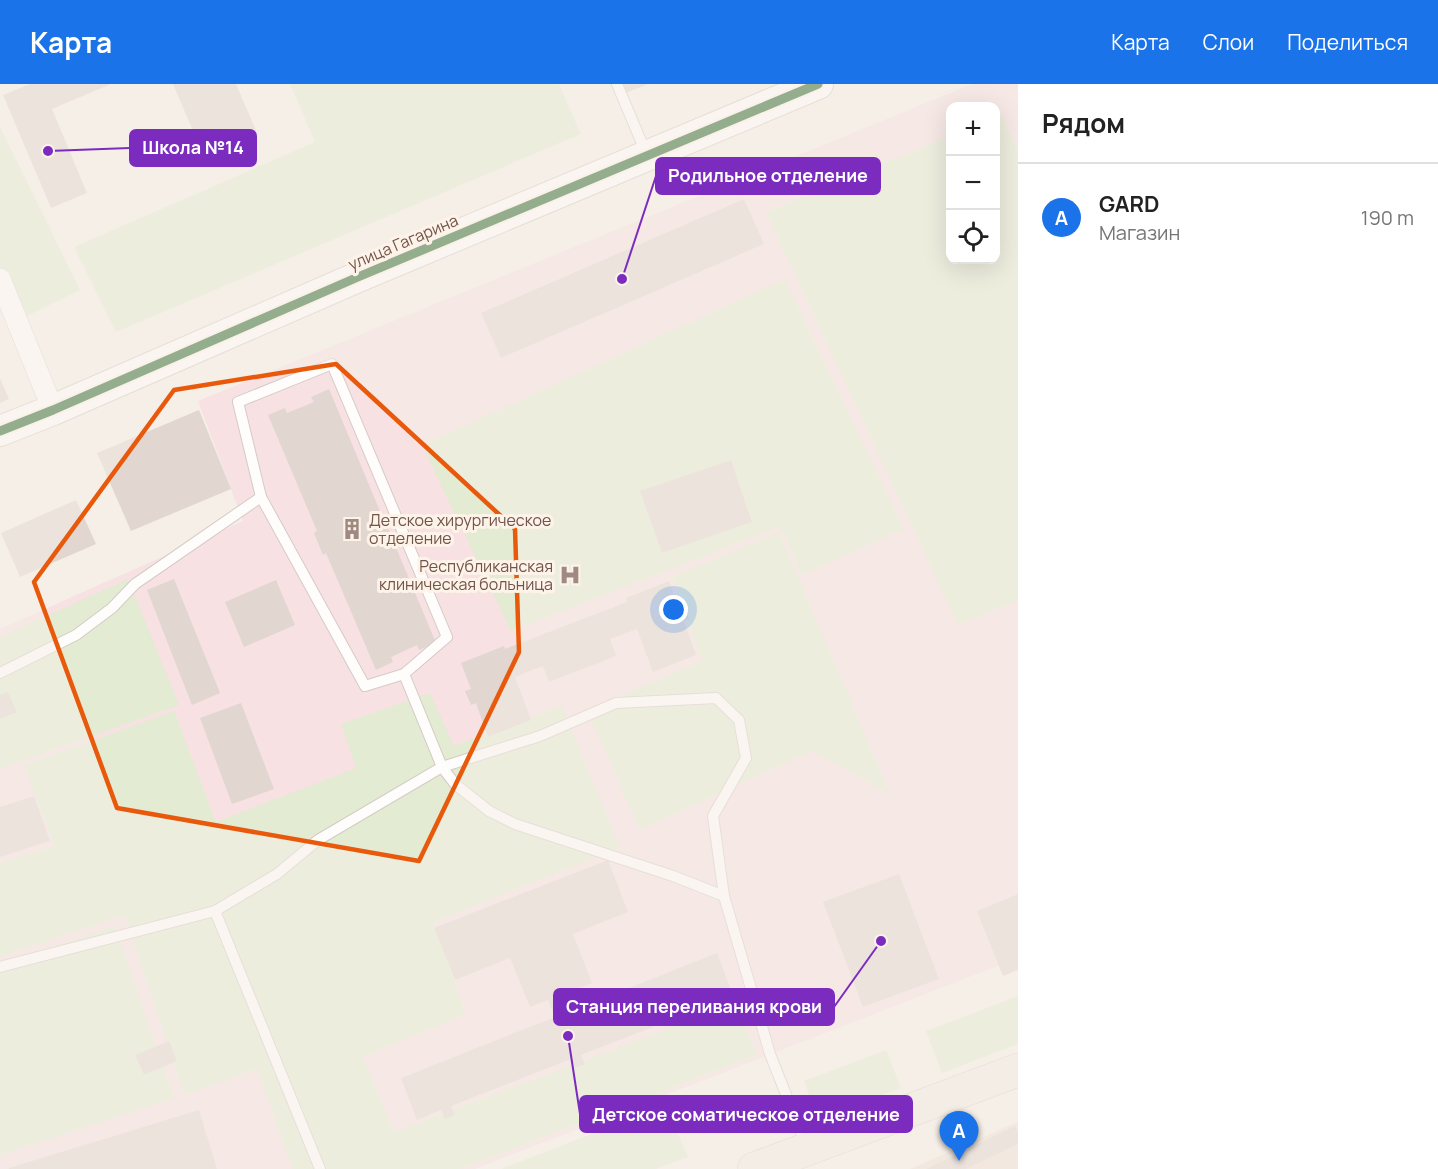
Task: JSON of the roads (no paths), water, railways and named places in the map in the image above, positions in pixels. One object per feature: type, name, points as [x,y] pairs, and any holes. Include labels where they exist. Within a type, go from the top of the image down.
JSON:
[{"type":"main road","points":[[754,1169],[1018,1070]]},
{"type":"street","name":"улица Гагарина","points":[[0,431],[358,277],[818,84]]},
{"type":"street","points":[[0,279],[53,410]]},
{"type":"lane","points":[[617,84],[647,156]]},
{"type":"lane","points":[[332,364],[447,637],[404,674],[365,686],[261,497],[238,402],[332,364]]},
{"type":"lane","points":[[0,673],[76,635],[112,608],[135,584],[261,497]]},
{"type":"lane","points":[[404,674],[442,767],[455,784],[489,811],[515,824],[673,876],[723,896]]},
{"type":"lane","points":[[0,967],[215,911],[277,874],[318,840],[442,767],[540,736],[616,703],[716,698],[740,720],[746,758],[712,816],[723,896],[770,1054],[807,1148]]},
{"type":"lane","points":[[215,911],[320,1169]]},
{"type":"place","name":"Школа №14","points":[[48,151]]},
{"type":"place","name":"Родильное отделение","points":[[622,279]]},
{"type":"place","name":"Детское хирургическое отделение","points":[[352,529]]},
{"type":"place","name":"Республиканская клиническая больница","points":[[570,575]]},
{"type":"place","name":"Станция переливания крови","points":[[881,941]]},
{"type":"place","name":"Детское соматическое отделение","points":[[568,1036]]},
{"type":"place","name":"GARD","points":[[959,1161]]}]
